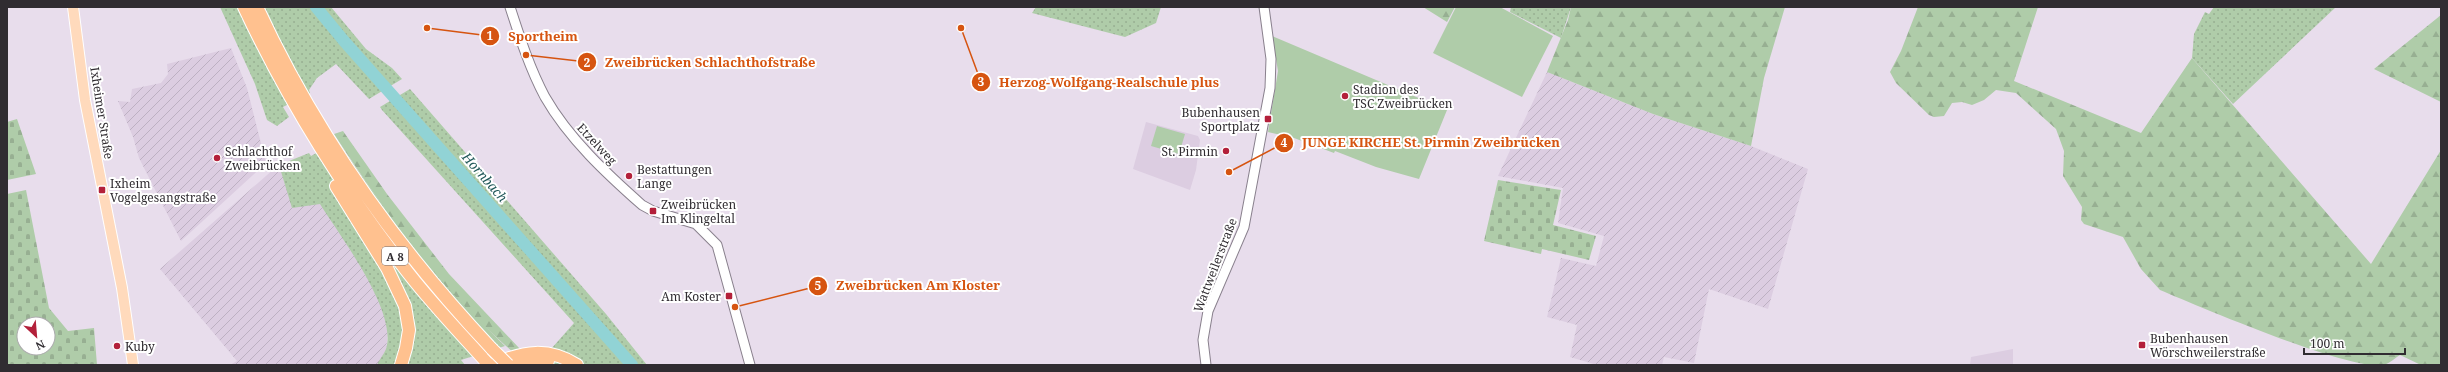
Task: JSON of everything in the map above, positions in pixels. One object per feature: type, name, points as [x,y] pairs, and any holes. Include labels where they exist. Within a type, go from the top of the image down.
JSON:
[{"type":"highway","name":"A 8","points":[[244,7],[297,99],[323,149],[362,212],[410,276],[490,365]]},
{"type":"highway","name":"A 8","points":[[257,7],[310,133],[370,204],[420,270],[508,365]]},
{"type":"highway","points":[[323,149],[353,216],[402,296],[407,313],[409,330],[401,365]]},
{"type":"highway","points":[[490,365],[521,354],[538,352],[559,356],[576,365]]},
{"type":"highway","points":[[514,365],[536,360],[559,365]]},
{"type":"main road","name":"Ixheimer Straße","points":[[73,7],[85,100],[122,288],[133,365]]},
{"type":"street","name":"Etzelweg","points":[[510,7],[526,55],[545,97],[581,146],[642,206],[653,211],[696,224],[717,245],[750,365]]},
{"type":"street","name":"Wattweilerstraße","points":[[1206,365],[1203,340],[1208,311],[1244,227],[1270,88],[1271,59],[1264,7]]},
{"type":"shaded area","name":"Schlachthof Zweibrücken","points":[[231,48],[247,88],[266,163],[181,241],[139,158],[133,137],[118,101],[130,102],[132,89],[161,83],[168,74],[167,64]]},
{"type":"shaded area","points":[[1547,72],[1653,114],[1751,146],[1808,169],[1768,309],[1709,289],[1694,363],[1664,357],[1662,365],[1597,365],[1570,357],[1577,325],[1547,317],[1561,258],[1596,266],[1604,236],[1558,223],[1563,188],[1498,176]]},
{"type":"shaded area","points":[[1146,122],[1198,136],[1200,140],[1196,170],[1190,190],[1133,169]]},
{"type":"shaded area","points":[[301,157],[390,303],[385,365],[230,365],[237,361],[160,269],[275,168]]},
{"type":"shaded area","points":[[2013,349],[2013,365],[1970,365],[1971,357]]},
{"type":"green space","points":[[220,7],[331,7],[366,49],[392,68],[402,79],[369,99],[336,64],[317,78],[309,90],[310,93],[283,107],[289,117],[277,126],[267,120],[255,84]]},
{"type":"green space","points":[[1036,7],[1161,7],[1156,23],[1125,37],[1032,13]]},
{"type":"green space","points":[[1423,7],[1455,7],[1447,22]]},
{"type":"green space","points":[[1456,7],[1500,7],[1553,36],[1522,97],[1433,53]]},
{"type":"green space","points":[[1511,7],[1571,7],[1561,38],[1510,12]]},
{"type":"green space","points":[[1571,7],[1785,7],[1764,78],[1751,146],[1653,114],[1547,72],[1568,20]]},
{"type":"green space","points":[[1918,7],[2038,7],[2014,81],[2141,133],[2192,58],[2371,264],[2441,150],[2441,365],[2421,365],[2400,355],[2384,365],[2367,364],[2341,358],[2309,349],[2274,336],[2160,290],[2141,269],[2123,237],[2084,224],[2081,220],[2082,207],[2063,176],[2064,151],[2056,129],[2016,93],[1996,90],[1984,100],[1972,105],[1962,102],[1952,103],[1944,116],[1934,117],[1929,115],[1896,83],[1890,72],[1901,51]]},
{"type":"green space","points":[[2214,7],[2336,7],[2233,104],[2192,58],[2194,34],[2205,12],[2209,14]]},
{"type":"green space","points":[[2441,15],[2441,102],[2374,69]]},
{"type":"green space","name":"Stadion des TSC Zweibrücken","points":[[1272,36],[1447,110],[1419,179],[1376,167],[1335,151],[1334,153],[1294,138],[1268,132],[1278,71]]},
{"type":"green space","points":[[410,89],[606,314],[647,365],[528,365],[513,352],[530,347],[551,349],[574,323],[380,107]]},
{"type":"green space","points":[[17,119],[36,174],[7,180],[7,122]]},
{"type":"green space","points":[[1157,126],[1185,134],[1179,154],[1151,146]]},
{"type":"green space","points":[[343,131],[387,194],[449,274],[520,349],[513,352],[462,303],[438,277],[394,221],[334,134]]},
{"type":"green space","points":[[338,141],[376,196],[416,248],[459,298],[505,346],[461,360],[465,365],[377,365],[386,349],[387,333],[384,315],[376,295],[353,254],[320,204],[292,208],[279,165],[309,153],[311,156]]},
{"type":"green space","points":[[1498,180],[1561,190],[1553,225],[1596,236],[1589,260],[1542,249],[1541,254],[1484,241]]},
{"type":"green space","points":[[26,190],[49,308],[56,316],[16,316],[16,356],[56,356],[56,316],[68,331],[94,328],[97,365],[7,365],[7,194]]},
{"type":"waterway","name":"Hornbach","points":[[316,7],[344,41],[632,365]]},
{"type":"place","name":"Sportheim","points":[[427,28]]},
{"type":"place","name":"Herzog-Wolfgang-Realschule plus","points":[[961,28]]},
{"type":"place","name":"Zweibrücken Schlachthofstraße","points":[[526,55]]},
{"type":"place","name":"Stadion des TSC Zweibrücken","points":[[1345,96]]},
{"type":"place","name":"Bubenhausen Sportplatz","points":[[1268,119]]},
{"type":"place","name":"St. Pirmin","points":[[1226,151]]},
{"type":"place","name":"Schlachthof Zweibrücken","points":[[217,158]]},
{"type":"place","name":"JUNGE KIRCHE St. Pirmin Zweibrücken","points":[[1229,172]]},
{"type":"place","name":"Bestattungen Lange","points":[[629,176]]},
{"type":"place","name":"Ixheim Vogelgesangstraße","points":[[102,190]]},
{"type":"place","name":"Zweibrücken Im Klingeltal","points":[[653,211]]},
{"type":"place","name":"Am Koster","points":[[729,296]]},
{"type":"place","name":"Zweibrücken Am Kloster","points":[[735,307]]},
{"type":"place","name":"Bubenhausen Wörschweilerstraße","points":[[2142,345]]},
{"type":"place","name":"Kuby","points":[[117,346]]}]
